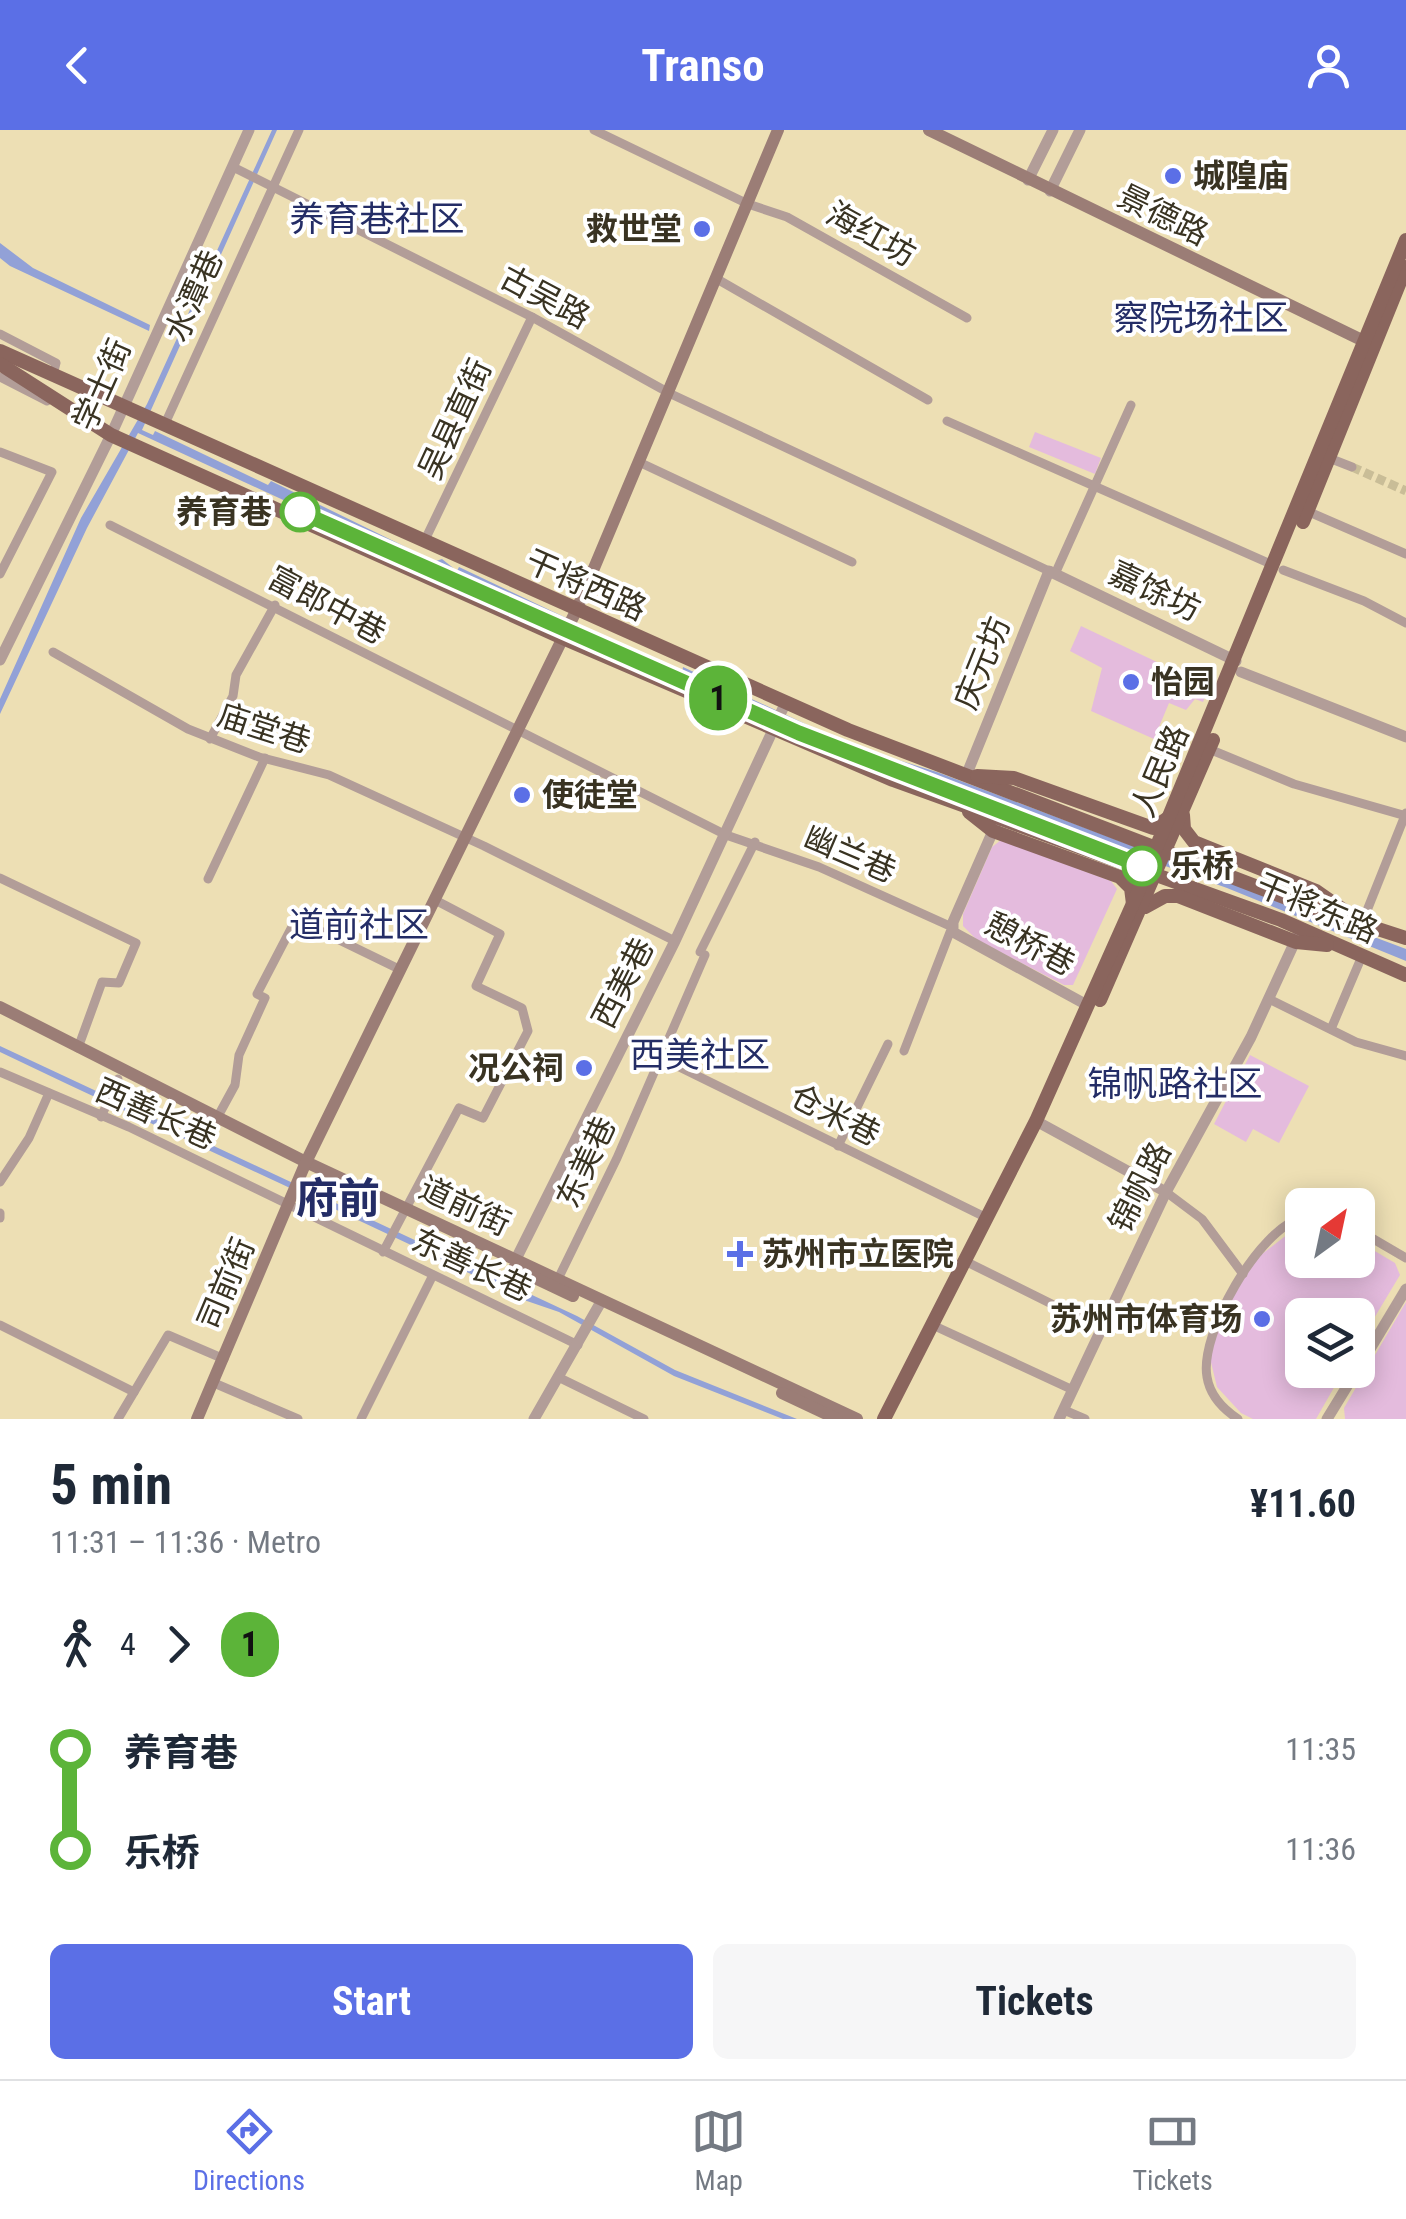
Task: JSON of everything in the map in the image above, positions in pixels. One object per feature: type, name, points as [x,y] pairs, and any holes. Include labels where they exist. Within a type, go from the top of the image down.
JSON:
[{"type":"main road","points":[[301,1176],[575,614],[778,130]]},
{"type":"main road","name":"景德路","points":[[929,130],[1369,344]]},
{"type":"main road","name":"人民路","points":[[1279,568],[1329,458],[1406,240]]},
{"type":"main road","name":"人民路","points":[[894,1419],[1040,1123],[1137,908],[1369,344],[1406,268]]},
{"type":"main road","name":"干将西路","points":[[0,351],[52,378],[424,542],[996,824]]},
{"type":"main road","name":"干将西路","points":[[0,364],[124,440],[565,635],[780,716],[966,776],[1011,786]]},
{"type":"main road","name":"人民路","points":[[1177,814],[1209,750],[1239,666]]},
{"type":"main road","points":[[1011,786],[1147,826],[1158,826],[1177,814],[1194,842],[1316,891],[1362,923]]},
{"type":"main road","points":[[1011,786],[1164,843]]},
{"type":"main road","points":[[996,824],[1148,880]]},
{"type":"main road","points":[[996,824],[1120,876],[1131,888],[1137,908],[1160,898],[1178,896],[1298,935]]},
{"type":"main road","name":"干将东路","points":[[1164,843],[1406,938]]},
{"type":"main road","name":"干将东路","points":[[1148,880],[1298,935],[1342,947],[1406,975]]},
{"type":"main road","name":"人民路","points":[[884,1419],[986,1217],[1040,1123],[1087,1005],[1137,908]]},
{"type":"main road","name":"道前街","points":[[0,1008],[217,1118],[301,1176]]},
{"type":"main road","name":"道前街","points":[[0,1017],[301,1176],[858,1419]]},
{"type":"main road","name":"司前街","points":[[198,1419],[301,1176]]},
{"type":"main road","name":"道前街","points":[[402,1217],[516,1259],[836,1419]]},
{"type":"street","name":"学士街","points":[[0,660],[124,440],[123,407],[236,169],[248,130]]},
{"type":"street","name":"水潭巷","points":[[164,426],[270,188],[300,130]]},
{"type":"street","name":"海红坊","points":[[594,130],[748,204],[787,216],[966,318]]},
{"type":"street","points":[[1028,180],[1053,130]]},
{"type":"street","points":[[1050,191],[1080,130]]},
{"type":"street","name":"古吴路","points":[[236,169],[532,316],[670,394],[1052,573]]},
{"type":"street","points":[[717,279],[928,400]]},
{"type":"street","name":"吴县直街","points":[[424,542],[532,316]]},
{"type":"street","points":[[0,334],[56,363],[52,378]]},
{"type":"street","points":[[0,378],[50,402],[59,398]]},
{"type":"street","points":[[1052,573],[1131,405]]},
{"type":"street","points":[[947,420],[1279,568],[1364,601],[1406,623]]},
{"type":"street","points":[[0,452],[52,472],[0,574]]},
{"type":"street","points":[[1329,458],[1352,468]]},
{"type":"street","points":[[641,463],[852,562]]},
{"type":"street","points":[[1308,511],[1406,554]]},
{"type":"street","name":"富郎中巷","points":[[110,525],[726,836]]},
{"type":"street","name":"嘉馀坊","points":[[1052,573],[1239,666],[1406,737]]},
{"type":"street","name":"庆元坊","points":[[966,776],[1052,573]]},
{"type":"street","points":[[210,739],[233,696],[236,675],[275,606]]},
{"type":"street","name":"庙堂巷","points":[[53,652],[210,739],[328,775],[675,941]]},
{"type":"street","name":"西美巷","points":[[516,1259],[675,941],[780,716]]},
{"type":"street","points":[[1209,750],[1294,784],[1406,815],[1362,923]]},
{"type":"street","points":[[208,878],[265,758]]},
{"type":"street","points":[[904,1051],[996,824]]},
{"type":"street","name":"幽兰巷","points":[[726,836],[755,842],[952,927]]},
{"type":"street","name":"东美巷","points":[[558,1279],[661,1058],[702,954],[755,842]]},
{"type":"street","points":[[0,878],[136,943],[119,984],[102,982],[77,1048]]},
{"type":"street","points":[[383,1252],[459,1108],[483,1118],[528,1031],[522,1008],[476,986],[500,934],[437,901]]},
{"type":"street","points":[[217,1118],[235,1085],[239,1054],[265,998],[257,994],[296,919],[402,970]]},
{"type":"street","name":"憩桥巷","points":[[952,927],[962,939],[1087,1005]]},
{"type":"street","name":"锦帆路","points":[[1062,1414],[1166,1192],[1298,935]]},
{"type":"street","points":[[1331,1029],[1362,956]]},
{"type":"street","points":[[1269,998],[1379,1052],[1406,1056]]},
{"type":"street","points":[[838,1146],[888,1044]]},
{"type":"street","name":"仓米巷","points":[[661,1058],[986,1217]]},
{"type":"street","name":"西善长巷","points":[[0,1072],[288,1208]]},
{"type":"street","points":[[102,1117],[118,1079]]},
{"type":"street","points":[[0,1182],[29,1138],[49,1093]]},
{"type":"street","points":[[1040,1123],[1166,1192],[1197,1214],[1243,1274]]},
{"type":"street","name":"东善长巷","points":[[288,1208],[578,1345]]},
{"type":"street","points":[[1238,1419],[1216,1399],[1206,1366],[1216,1324],[1243,1274],[1285,1227]]},
{"type":"street","points":[[1375,1240],[1406,1258]]},
{"type":"street","points":[[971,1264],[1102,1329]]},
{"type":"street","points":[[361,1419],[433,1275]]},
{"type":"street","points":[[1375,1340],[1406,1289]]},
{"type":"street","points":[[534,1419],[600,1304]]},
{"type":"street","points":[[0,1325],[134,1392]]},
{"type":"street","points":[[940,1328],[1073,1390]]},
{"type":"street","points":[[118,1419],[168,1335],[224,1359]]},
{"type":"street","points":[[560,1378],[644,1419]]},
{"type":"street","points":[[214,1382],[298,1419]]},
{"type":"street","points":[[1331,1418],[1347,1388]]},
{"type":"street","points":[[1062,1414],[1085,1419]]},
{"type":"shaded area","points":[[1035,432],[1101,458],[1095,474],[1029,447]]},
{"type":"shaded area","name":"怡园","points":[[1081,626],[1159,663],[1155,672],[1164,677],[1162,685],[1178,685],[1183,674],[1210,685],[1203,702],[1195,699],[1186,710],[1169,703],[1154,739],[1091,711],[1102,668],[1070,651]]},
{"type":"shaded area","points":[[1001,840],[1111,881],[1117,889],[1073,985],[1064,985],[977,940],[963,926],[963,914],[992,847]]},
{"type":"shaded area","points":[[1250,1055],[1309,1086],[1279,1143],[1253,1129],[1246,1142],[1214,1124]]},
{"type":"shaded area","name":"苏州市体育场","points":[[1285,1236],[1285,1278],[1375,1278],[1375,1251],[1395,1263],[1400,1275],[1375,1317],[1375,1298],[1285,1298],[1285,1388],[1334,1388],[1316,1419],[1253,1419],[1241,1413],[1217,1387],[1209,1354],[1231,1299],[1257,1258]]},
{"type":"shaded area","points":[[1406,1302],[1406,1419],[1345,1419],[1344,1408],[1356,1388],[1375,1388],[1375,1355]]},
{"type":"water","points":[[272,130],[277,130],[142,430],[153,435],[155,431],[268,485],[271,481],[422,555],[436,561],[442,559],[457,571],[459,567],[682,673],[683,667],[853,746],[937,772],[1406,949],[1406,961],[1227,888],[860,757],[702,684],[588,639],[478,583],[470,586],[138,433],[87,528],[0,714],[0,699],[81,518],[147,404]]},
{"type":"water","points":[[0,243],[33,268],[150,325],[149,331],[10,266],[0,258]]},
{"type":"water","points":[[0,1046],[577,1316],[675,1370],[797,1419],[783,1419],[674,1376],[559,1312],[524,1300],[0,1052]]},
{"type":"tunnel","points":[[1352,467],[1406,491]]},
{"type":"metro line","name":"1","points":[[300,512],[799,733],[1142,866]]},
{"type":"place","name":"城隍庙","points":[[1173,176]]},
{"type":"place","name":"救世堂","points":[[702,229]]},
{"type":"place","name":"养育巷","points":[[300,512]]},
{"type":"place","name":"怡园","points":[[1131,682]]},
{"type":"place","name":"使徒堂","points":[[522,795]]},
{"type":"place","name":"乐桥","points":[[1142,866]]},
{"type":"place","name":"况公祠","points":[[584,1068]]},
{"type":"place","name":"苏州市立医院","points":[[740,1254]]},
{"type":"place","name":"苏州市体育场","points":[[1262,1319]]},
{"type":"district","name":"养育巷社区","points":[[377,219]]},
{"type":"district","name":"察院场社区","points":[[1201,318]]},
{"type":"district","name":"道前社区","points":[[359,925]]},
{"type":"district","name":"西美社区","points":[[700,1055]]},
{"type":"district","name":"锦帆路社区","points":[[1175,1084]]},
{"type":"district","name":"府前","points":[[338,1198]]}]
